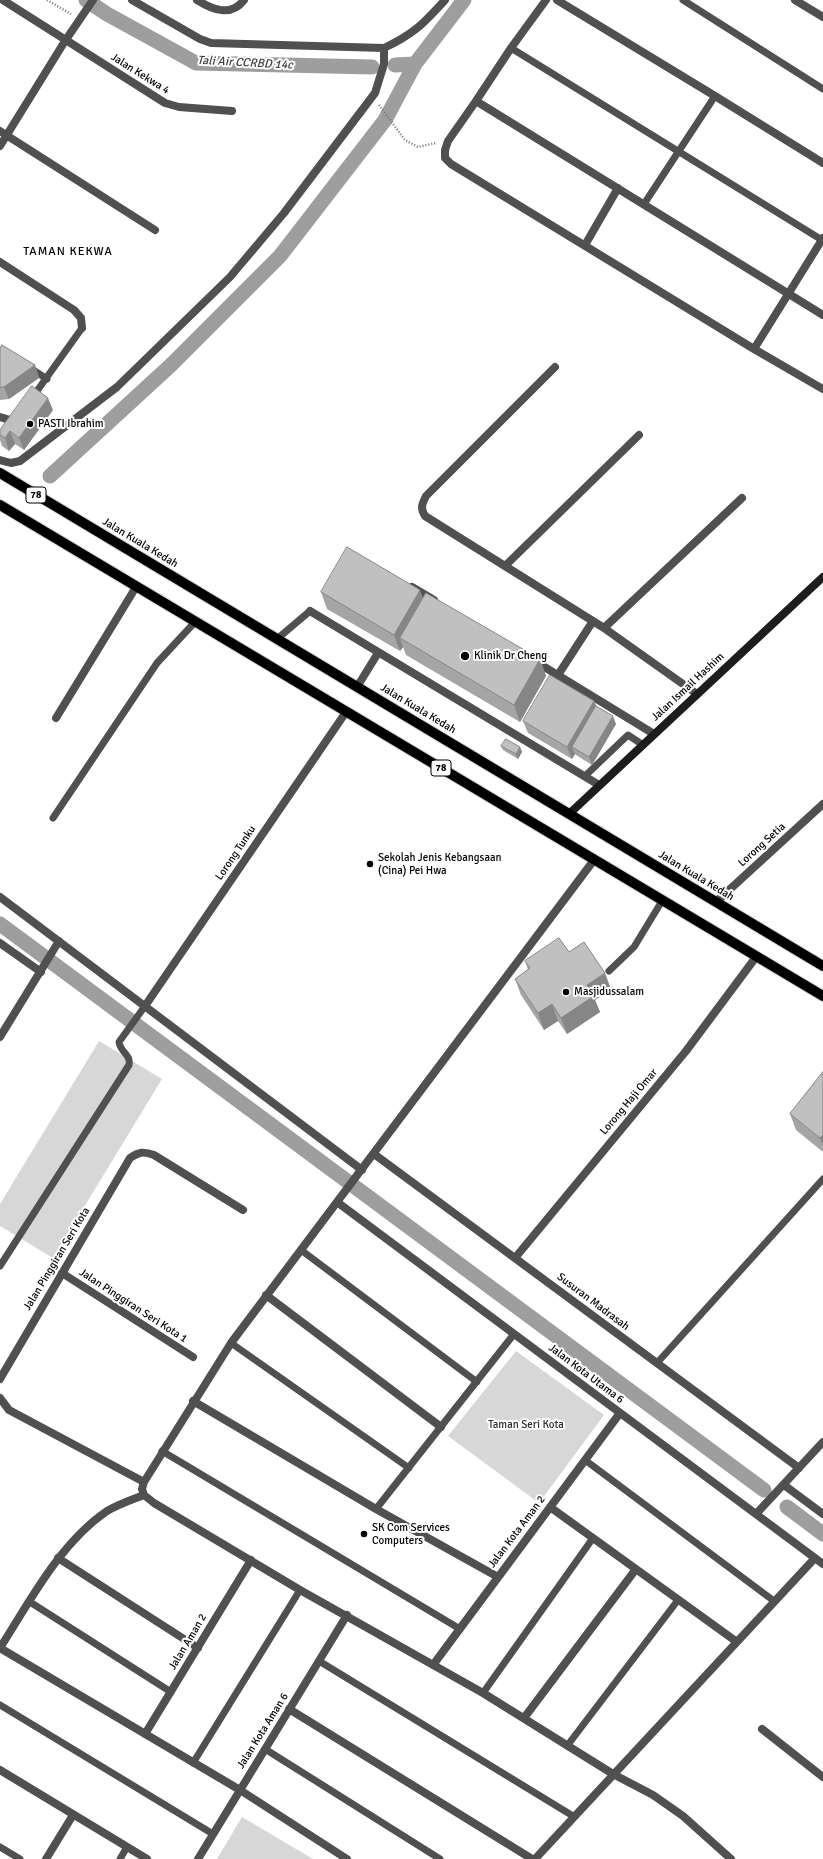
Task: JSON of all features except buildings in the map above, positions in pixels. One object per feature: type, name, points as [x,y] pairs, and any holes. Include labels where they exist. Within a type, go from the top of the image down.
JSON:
[{"type":"main road","name":"Jalan Kuala Kedah","points":[[0,473],[823,966]]},
{"type":"main road","name":"78","points":[[0,505],[823,996]]},
{"type":"street","name":"Jalan Kekwa 4","points":[[3,0],[65,41],[165,103],[179,107],[232,111]]},
{"type":"street","points":[[0,146],[3,134],[93,0]]},
{"type":"street","points":[[132,0],[211,43],[384,48],[406,38],[419,28],[445,0]]},
{"type":"street","points":[[197,0],[209,8],[224,12],[235,9],[244,0]]},
{"type":"street","points":[[546,0],[511,48],[448,141],[444,150],[445,158],[451,164],[754,349],[823,389]]},
{"type":"street","points":[[557,0],[823,163]]},
{"type":"street","points":[[795,0],[823,17]]},
{"type":"street","points":[[0,460],[11,463],[20,461],[118,387],[230,277],[284,213],[375,93],[384,64],[384,48]]},
{"type":"street","points":[[476,101],[823,315]]},
{"type":"street","points":[[3,134],[155,230]]},
{"type":"street","points":[[585,245],[618,188]]},
{"type":"street","points":[[754,349],[822,239]]},
{"type":"street","points":[[0,262],[74,310],[81,318],[82,328]]},
{"type":"street","points":[[555,366],[426,496],[422,505],[422,511],[425,516],[604,628],[697,694]]},
{"type":"street","points":[[0,417],[10,420],[23,410]]},
{"type":"street","points":[[505,566],[639,435]]},
{"type":"street","points":[[604,628],[742,498]]},
{"type":"street","name":"Jalan Ismail Hashim","points":[[569,814],[823,577]]},
{"type":"street","points":[[403,582],[444,606]]},
{"type":"street","points":[[56,718],[136,587]]},
{"type":"street","points":[[310,611],[599,785]]},
{"type":"street","points":[[558,675],[593,621]]},
{"type":"street","points":[[357,687],[378,653]]},
{"type":"street","points":[[524,655],[654,734]]},
{"type":"street","name":"Lorong Tunku","points":[[145,1006],[346,712]]},
{"type":"street","name":"Lorong Setia","points":[[716,902],[823,804]]},
{"type":"street","points":[[594,860],[231,1343],[162,1452],[144,1482],[142,1489],[144,1495],[300,1590],[347,1615],[483,1693],[613,1774],[653,1796],[683,1816],[731,1859]]},
{"type":"street","points":[[0,897],[362,1170]]},
{"type":"street","points":[[0,1037],[59,941]]},
{"type":"street","points":[[0,943],[43,968]]},
{"type":"street","name":"Lorong Haji Omar","points":[[515,1258],[686,1051],[756,957]]},
{"type":"street","name":"Jalan Pinggiran Seri Kota","points":[[0,1379],[130,1158],[144,1151],[154,1155],[243,1210]]},
{"type":"street","name":"Susuran Madrasah","points":[[374,1154],[799,1468]]},
{"type":"street","name":"Jalan Kota Utama 6","points":[[337,1202],[823,1564]]},
{"type":"street","name":"Jalan Pinggiran Seri Kota 1","points":[[62,1273],[193,1357]]},
{"type":"street","points":[[266,1295],[441,1427]]},
{"type":"street","points":[[0,1398],[9,1410],[144,1482]]},
{"type":"street","points":[[194,1400],[376,1508],[498,1577]]},
{"type":"street","name":"Jalan Kota Aman 2","points":[[433,1665],[620,1413]]},
{"type":"street","points":[[756,1514],[823,1442]]},
{"type":"street","points":[[784,1485],[823,1514]]},
{"type":"street","points":[[144,1495],[121,1503],[107,1512],[58,1558],[0,1648],[240,1790],[347,1859]]},
{"type":"street","points":[[550,1507],[737,1642]]},
{"type":"street","points":[[58,1558],[198,1648]]},
{"type":"street","points":[[290,1710],[533,1859],[815,1558]]},
{"type":"street","name":"Jalan Aman 2","points":[[144,1734],[251,1560]]},
{"type":"street","points":[[524,1718],[636,1569]]},
{"type":"street","name":"Jalan Kota Aman 6","points":[[198,1859],[347,1615]]},
{"type":"street","points":[[762,1728],[823,1777]]},
{"type":"street","points":[[0,1770],[147,1859]]},
{"type":"street","points":[[46,1859],[73,1815]]},
{"type":"lane","points":[[683,0],[823,89]]},
{"type":"lane","points":[[511,48],[678,152],[822,239]]},
{"type":"lane","points":[[644,204],[715,96]]},
{"type":"lane","points":[[23,410],[47,379],[82,328]]},
{"type":"lane","points":[[20,362],[47,379]]},
{"type":"lane","points":[[277,639],[310,611]]},
{"type":"lane","points":[[53,818],[157,663],[196,622]]},
{"type":"lane","points":[[585,776],[628,735],[643,745]]},
{"type":"lane","points":[[609,971],[634,947],[662,901]]},
{"type":"lane","points":[[0,1266],[129,1065],[128,1056],[120,1046],[122,1038],[145,1006]]},
{"type":"lane","points":[[657,1363],[823,1179]]},
{"type":"lane","points":[[301,1250],[477,1382]]},
{"type":"lane","points":[[376,1508],[514,1334]]},
{"type":"lane","points":[[231,1343],[409,1468]]},
{"type":"lane","points":[[162,1452],[460,1629]]},
{"type":"lane","points":[[585,1460],[774,1601]]},
{"type":"lane","points":[[483,1693],[593,1538]]},
{"type":"lane","points":[[193,1763],[300,1590]]},
{"type":"lane","points":[[567,1746],[678,1600]]},
{"type":"lane","points":[[30,1602],[171,1692]]},
{"type":"lane","points":[[319,1661],[573,1816]]},
{"type":"lane","points":[[0,1705],[213,1834]]},
{"type":"lane","points":[[265,1749],[440,1859]]},
{"type":"lane","points":[[0,1847],[20,1859]]},
{"type":"lane","points":[[120,1859],[127,1847]]},
{"type":"path","points":[[47,0],[81,18]]},
{"type":"path","points":[[378,103],[405,140],[418,147],[448,141]]},
{"type":"green space","points":[[99,1041],[162,1079],[53,1258],[0,1226],[0,1204]]},
{"type":"green space","name":"Taman Seri Kota","points":[[516,1351],[604,1415],[539,1503],[448,1436]]},
{"type":"green space","points":[[242,1817],[313,1859],[217,1859]]},
{"type":"waterway","name":"Tali Air CCRBD 14c","points":[[86,0],[107,14],[196,63],[372,67]]},
{"type":"waterway","points":[[50,476],[171,365],[280,256],[385,120],[415,64],[464,0]]},
{"type":"waterway","name":"Tali Air CCRBD 14c","points":[[395,65],[415,64]]},
{"type":"waterway","points":[[0,924],[764,1490]]},
{"type":"waterway","points":[[787,1507],[823,1534]]},
{"type":"place","name":"PASTI Ibrahim","points":[[30,424]]},
{"type":"place","name":"Klinik Dr Cheng","points":[[465,656]]},
{"type":"place","name":"Sekolah Jenis Kebangsaan (Cina) Pei Hwa","points":[[370,864]]},
{"type":"place","name":"Masjidussalam","points":[[566,992]]},
{"type":"place","name":"SK Com Services Computers","points":[[364,1534]]},
{"type":"district","name":"TAMAN KEKWA","points":[[68,252]]}]
